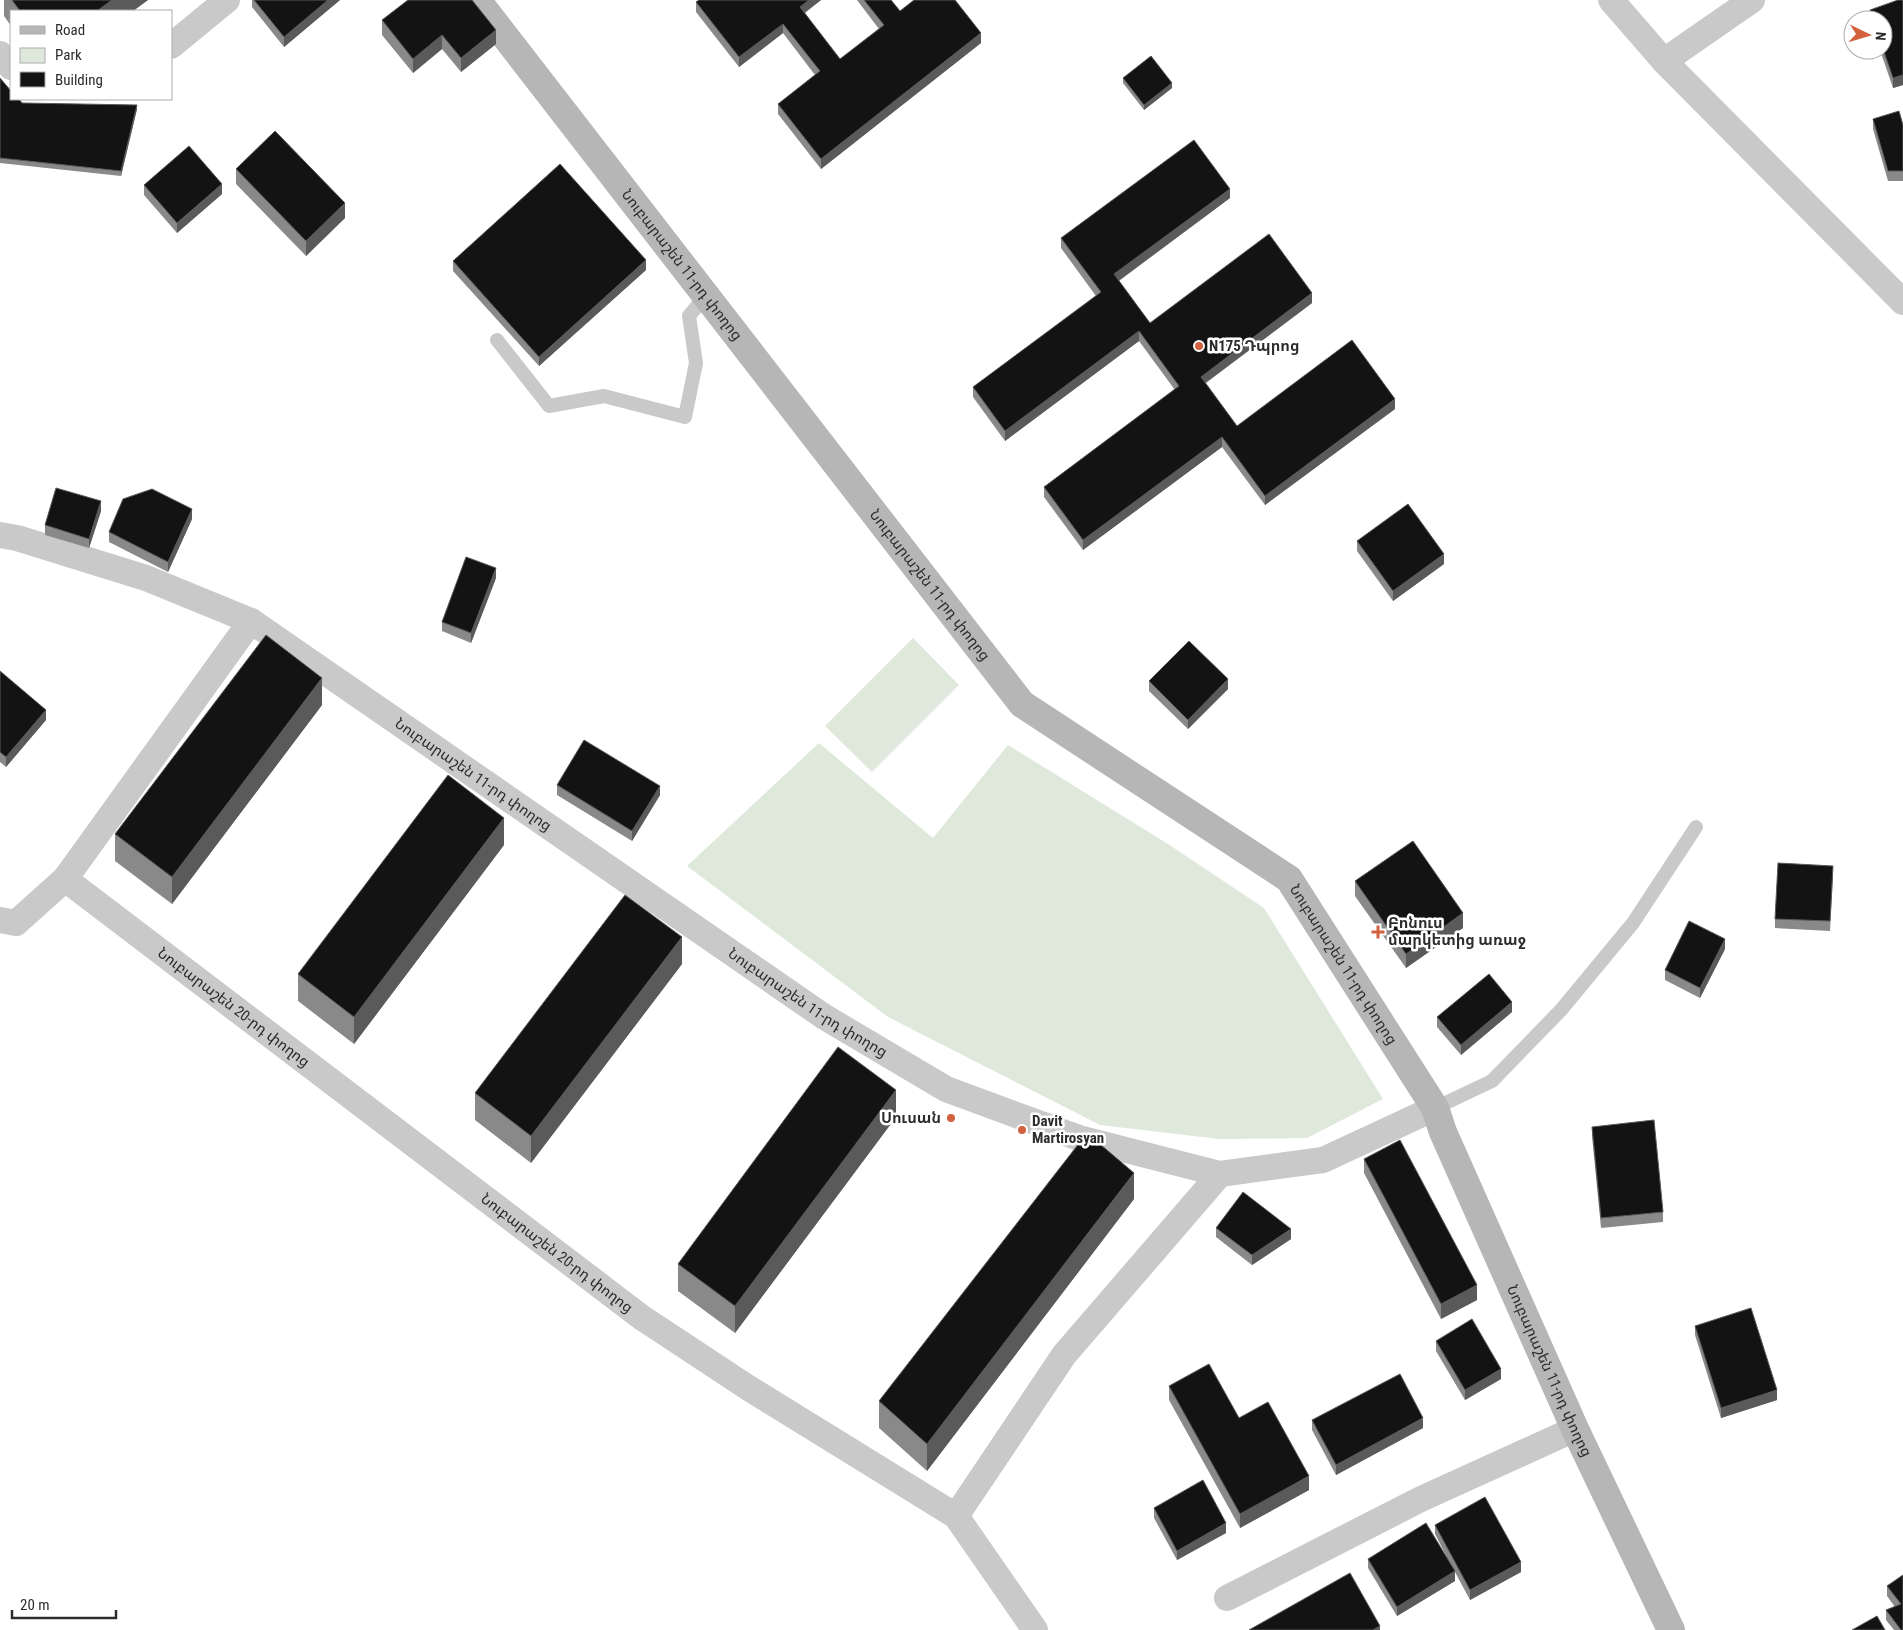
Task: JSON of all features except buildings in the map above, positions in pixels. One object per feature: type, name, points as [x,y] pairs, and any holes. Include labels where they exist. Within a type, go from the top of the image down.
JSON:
[{"type":"street","points":[[172,45],[227,0]]},
{"type":"street","name":"Նուբարաշեն 11-րդ փողոց","points":[[477,0],[1022,704],[1289,879],[1435,1108],[1443,1132],[1575,1429],[1671,1630]]},
{"type":"street","points":[[1611,0],[1664,61],[1903,302]]},
{"type":"street","points":[[1664,61],[1752,0]]},
{"type":"street","points":[[0,54],[10,67]]},
{"type":"street","name":"Նուբարաշեն 11-րդ փողոց","points":[[0,534],[146,578],[251,621],[823,1016],[946,1089],[1079,1138],[1220,1174],[1323,1160],[1435,1108]]},
{"type":"street","points":[[0,920],[16,922],[65,880],[251,621]]},
{"type":"street","name":"Նուբարաշեն 20-րդ փողոց","points":[[65,880],[641,1317],[747,1387],[956,1516],[1034,1630]]},
{"type":"street","points":[[956,1516],[1064,1355],[1220,1174]]},
{"type":"street","points":[[1227,1598],[1421,1499],[1575,1429]]},
{"type":"lane","points":[[498,340],[549,406],[604,396],[685,417],[696,362],[690,316],[706,295]]},
{"type":"lane","points":[[1435,1108],[1492,1081],[1561,1010],[1633,923],[1696,827]]},
{"type":"green space","points":[[913,638],[959,685],[872,772],[825,726]]},
{"type":"green space","points":[[819,743],[933,838],[1008,745],[1168,844],[1264,908],[1383,1099],[1307,1138],[1219,1139],[1100,1125],[888,1017],[687,866]]},
{"type":"place","name":"N175 Դպրոց","points":[[1199,346]]},
{"type":"place","name":"Բոնուս մարկետից առաջ","points":[[1378,932]]},
{"type":"place","name":"Սուսան","points":[[951,1118]]},
{"type":"place","name":"Davit Martirosyan","points":[[1022,1130]]}]
